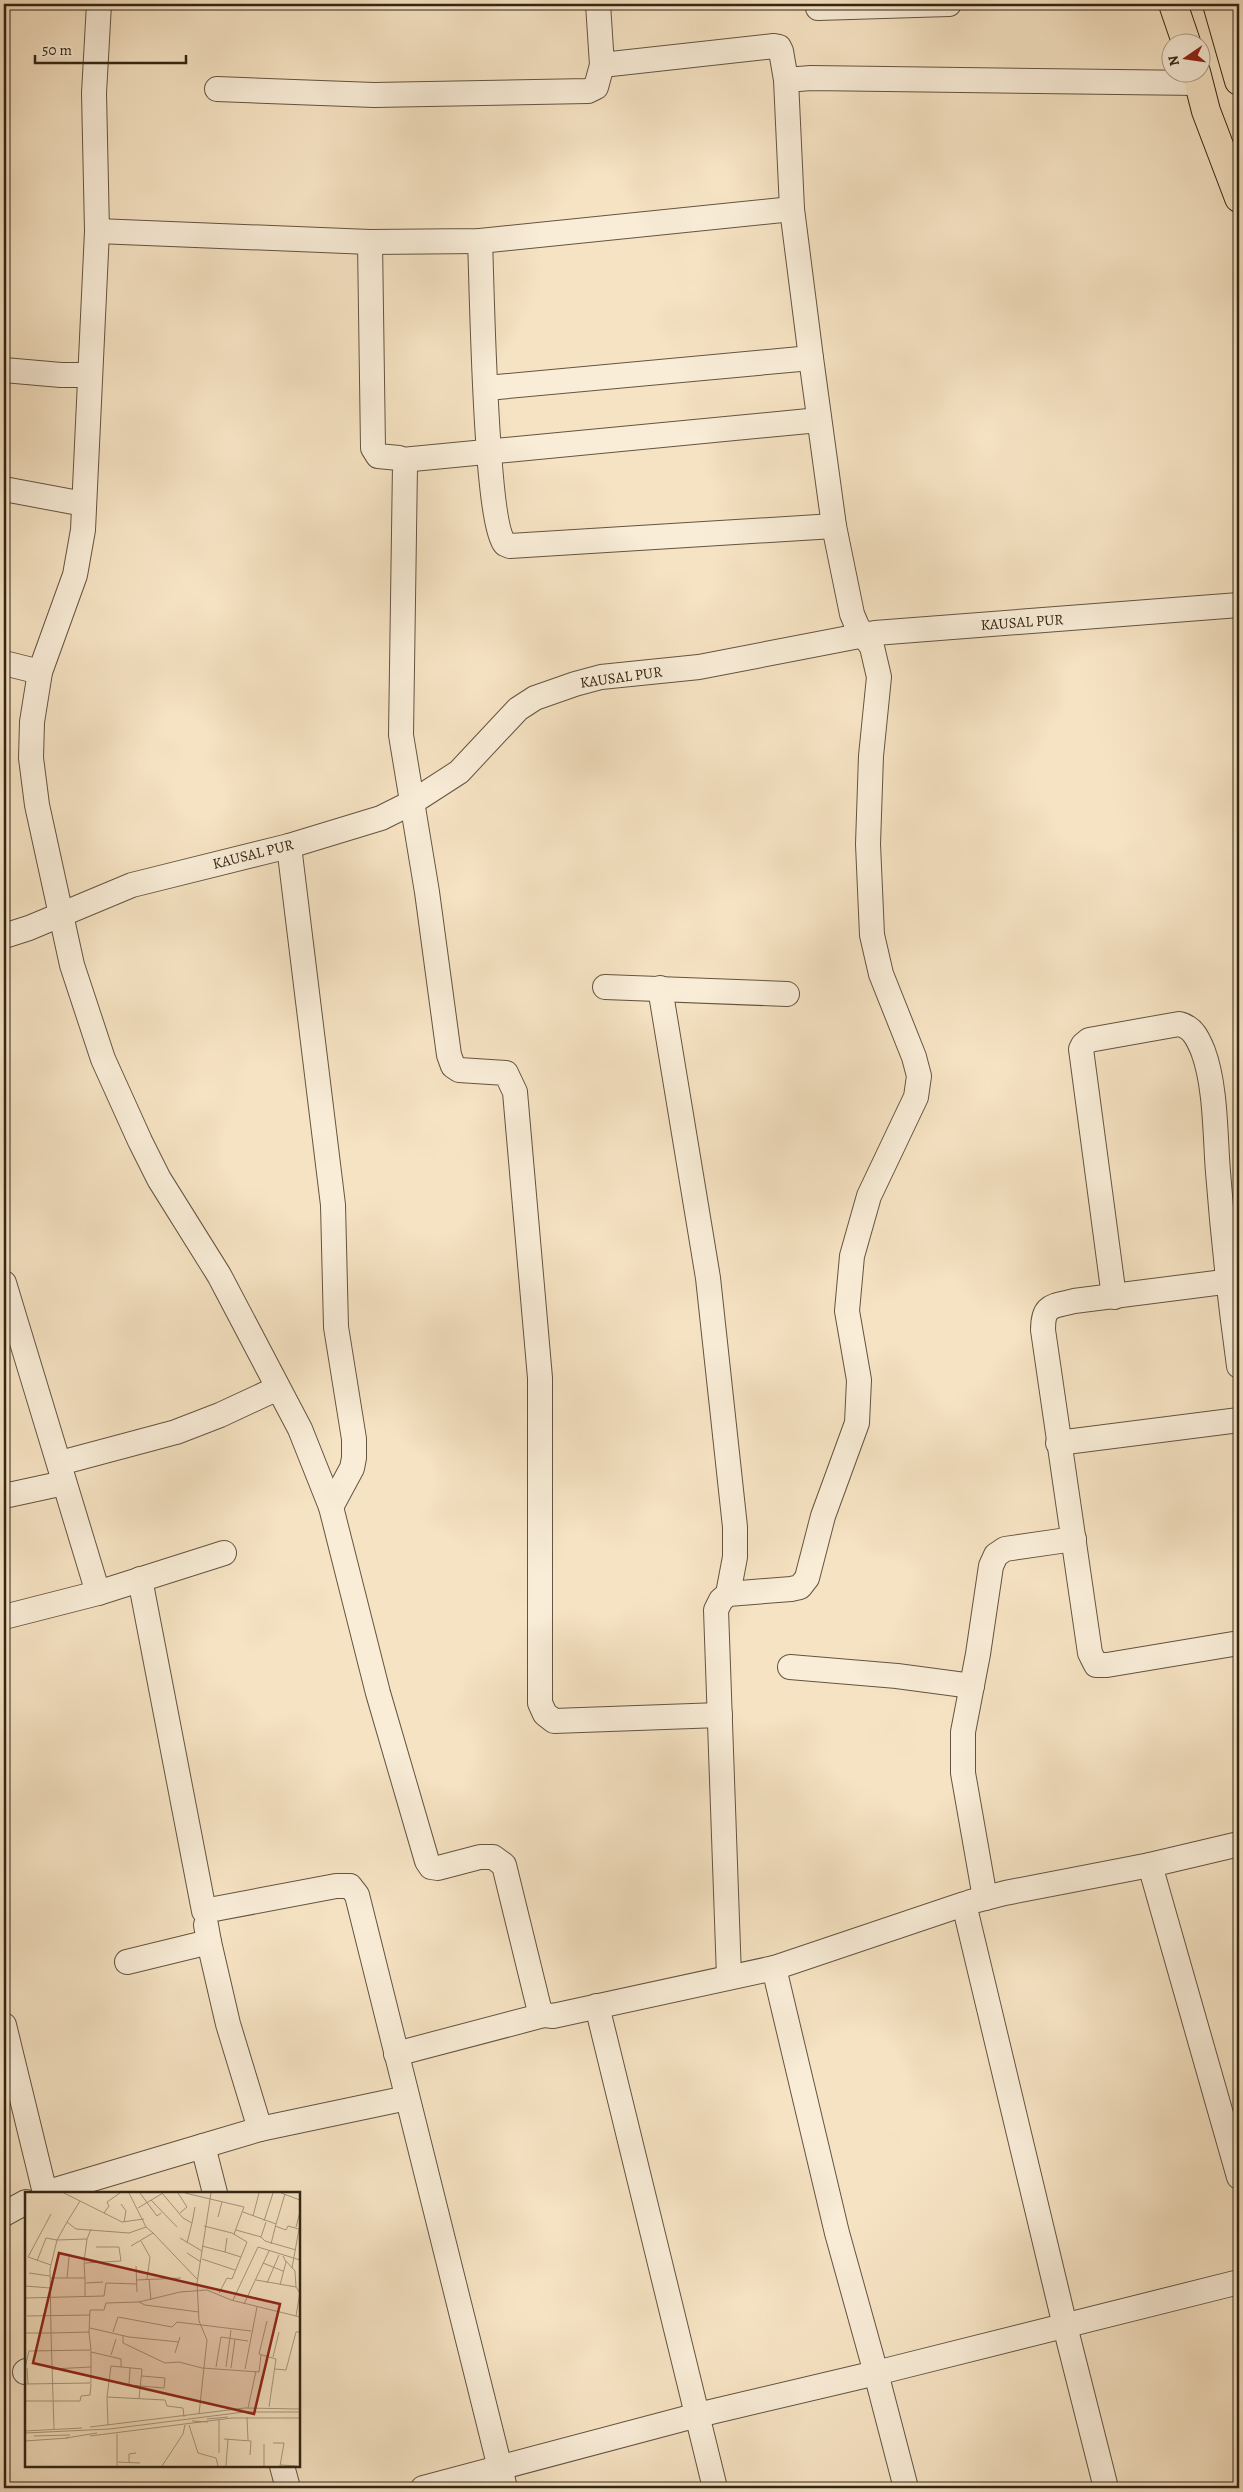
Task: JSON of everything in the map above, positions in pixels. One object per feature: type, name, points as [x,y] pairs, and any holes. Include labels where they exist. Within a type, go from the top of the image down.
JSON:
[{"type":"main road","points":[[1174,4],[1183,32]]},
{"type":"main road","points":[[1217,4],[1239,81]]},
{"type":"main road","points":[[1199,82],[1206,111],[1239,198]]},
{"type":"street","points":[[99,4],[94,93],[97,231],[83,530],[77,568],[40,672],[32,722],[32,758],[37,805],[60,916],[87,1014],[120,1100],[159,1179],[219,1275],[300,1429],[331,1507],[378,1692],[427,1860],[431,1867],[438,1868],[480,1857],[493,1857],[504,1865],[539,2008],[544,2015]]},
{"type":"street","points":[[217,89],[374,94],[588,91],[596,87],[602,65],[598,4]]},
{"type":"street","points":[[818,8],[949,4]]},
{"type":"street","points":[[602,65],[776,46],[781,51],[786,80],[792,209],[810,358],[834,526],[852,614],[862,635],[876,656],[879,676],[872,736],[868,834],[868,887],[872,935],[881,974],[918,1067],[916,1097],[869,1196],[852,1256],[847,1311],[859,1380],[859,1410],[823,1516],[807,1578],[800,1587],[791,1589],[728,1594],[721,1600],[716,1610],[728,1977]]},
{"type":"street","points":[[786,80],[831,78],[1160,78]]},
{"type":"street","points":[[97,231],[370,242],[480,241],[792,209]]},
{"type":"street","points":[[480,241],[489,452],[497,528],[502,541],[510,546],[834,526]]},
{"type":"street","points":[[370,242],[373,448],[376,454],[381,457],[395,457],[402,460],[819,420]]},
{"type":"street","points":[[487,388],[810,358]]},
{"type":"street","points":[[4,370],[61,375],[90,375]]},
{"type":"street","points":[[402,460],[406,471],[400,723],[411,803],[428,892],[451,1062],[458,1070],[504,1072],[509,1076],[515,1092],[540,1378],[540,1690],[542,1710],[548,1718],[554,1721],[720,1715]]},
{"type":"street","points":[[4,489],[84,504]]},
{"type":"street","name":"KAUSAL PUR","points":[[4,936],[60,916],[132,885],[289,846],[366,824],[411,803],[459,772],[518,709],[551,692],[601,677],[699,667],[862,635],[1239,605]]},
{"type":"street","points":[[4,663],[40,672]]},
{"type":"street","points":[[289,846],[333,1205],[336,1327],[354,1438],[352,1468],[331,1507]]},
{"type":"street","points":[[605,987],[787,994]]},
{"type":"street","points":[[660,988],[708,1278],[736,1527],[735,1557],[728,1594]]},
{"type":"street","points":[[1114,1297],[1081,1049],[1089,1040],[1179,1024],[1194,1032],[1204,1053],[1207,1068],[1233,1281],[1239,1366]]},
{"type":"street","points":[[1233,1281],[1074,1301],[1049,1308],[1043,1315],[1042,1330],[1090,1653],[1096,1665],[1107,1665],[1239,1644]]},
{"type":"street","points":[[4,1283],[98,1593]]},
{"type":"street","points":[[4,1496],[62,1473],[184,1430],[278,1388]]},
{"type":"street","points":[[1058,1443],[1239,1420]]},
{"type":"street","points":[[1074,1539],[1005,1549],[996,1555],[991,1566],[963,1732],[963,1773],[974,1901],[1065,2326],[1106,2488]]},
{"type":"street","points":[[4,1616],[98,1593],[224,1553]]},
{"type":"street","points":[[140,1579],[209,1942],[228,2024],[260,2129]]},
{"type":"street","points":[[790,1667],[898,1676],[972,1686]]},
{"type":"street","points":[[396,2054],[544,2015],[553,2016],[774,1968],[974,1901],[1150,1865],[1239,1844]]},
{"type":"street","points":[[1150,1865],[1239,2177]]},
{"type":"street","points":[[204,1911],[336,1886],[350,1886],[357,1896],[503,2478]]},
{"type":"street","points":[[127,1962],[209,1942]]},
{"type":"street","points":[[774,1968],[837,2233],[906,2488]]},
{"type":"street","points":[[597,2006],[715,2488]]},
{"type":"street","points":[[4,2025],[44,2192]]},
{"type":"street","points":[[47,2192],[260,2129],[407,2098]]},
{"type":"street","points":[[203,2146],[215,2192]]},
{"type":"street","points":[[4,2214],[25,2203]]},
{"type":"street","points":[[423,2488],[503,2478],[698,2415],[876,2373],[1239,2282]]},
{"type":"street","points":[[282,2467],[288,2488]]}]
